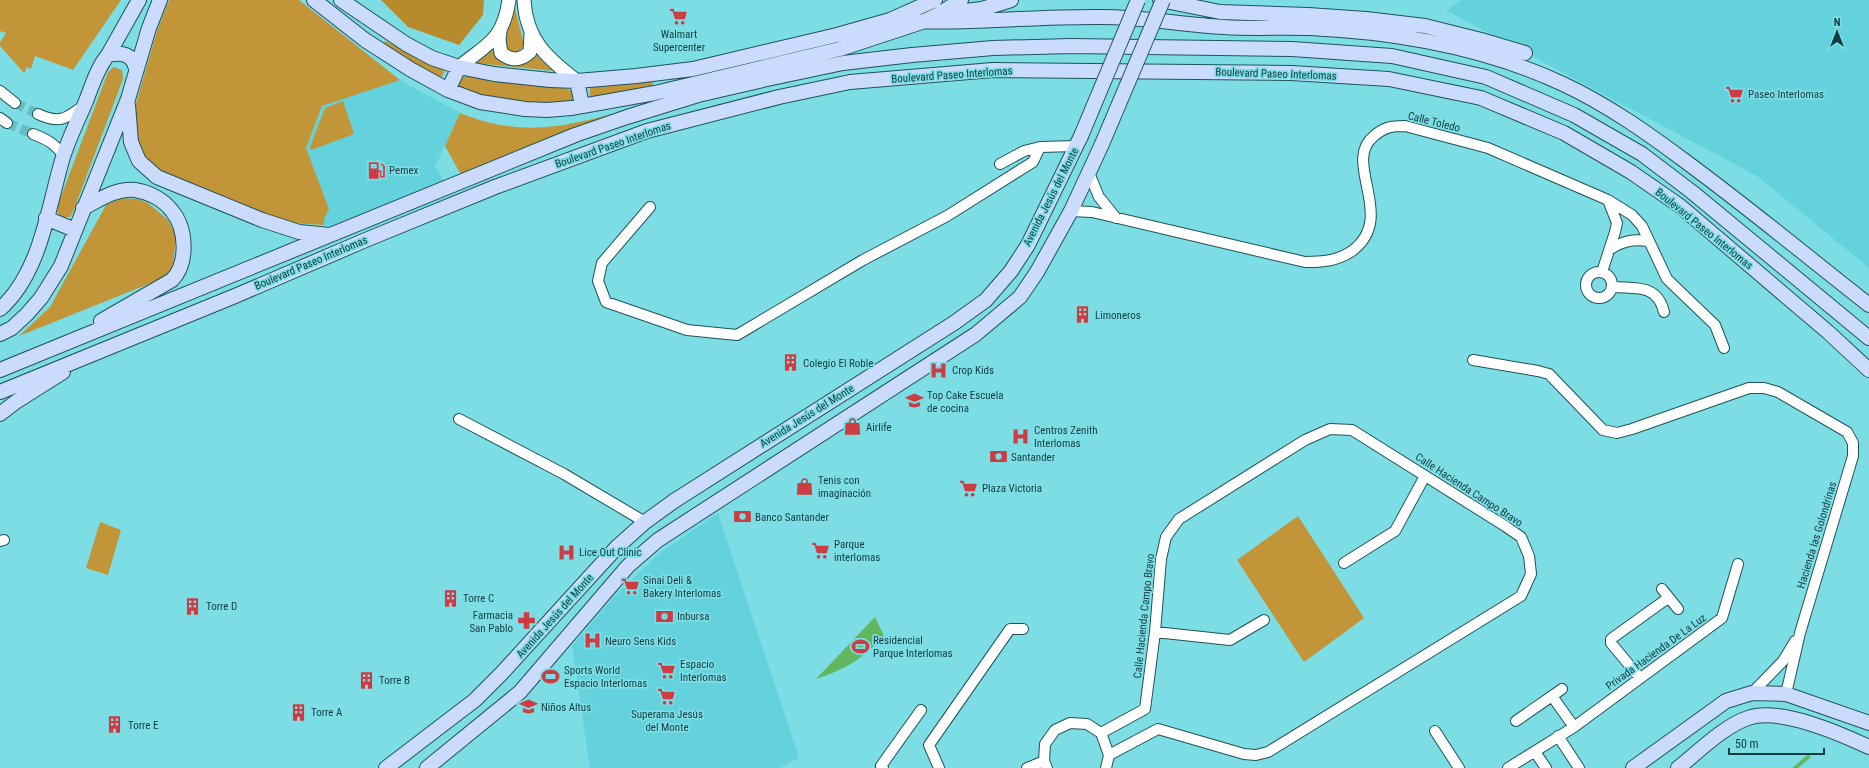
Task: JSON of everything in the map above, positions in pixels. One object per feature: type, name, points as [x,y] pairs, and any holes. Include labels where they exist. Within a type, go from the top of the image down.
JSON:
[{"type":"main road","points":[[0,309],[20,288],[35,256],[64,156],[84,106],[103,62],[139,0]]},
{"type":"main road","points":[[0,334],[12,328],[41,298],[61,266],[128,99],[149,28],[160,0]]},
{"type":"main road","points":[[314,0],[365,40],[410,69],[448,90],[480,102],[526,109],[547,110],[571,108],[655,93],[840,48],[922,22],[939,14],[961,0]]},
{"type":"main road","points":[[341,0],[413,48],[432,58],[459,67],[494,74],[550,80],[577,81],[693,69],[837,35],[890,20],[935,0]]},
{"type":"main road","points":[[939,14],[1011,0]]},
{"type":"main road","name":"Avenida Jesús del Monte","points":[[386,768],[475,700],[506,669],[618,547],[645,522],[674,501],[954,323],[986,300],[1011,271],[1028,245],[1079,141],[1138,0]]},
{"type":"main road","points":[[1160,0],[1220,12],[1308,15],[1366,19],[1425,26],[1525,53]]},
{"type":"main road","name":"Avenida Jesús del Monte","points":[[427,768],[520,692],[628,566],[658,540],[976,334],[1020,297],[1037,272],[1089,173],[1164,0]]},
{"type":"main road","points":[[982,5],[993,21]]},
{"type":"main road","points":[[890,20],[922,22],[993,21],[1102,17],[1157,20],[1220,27],[1308,28],[1368,33],[1424,40],[1480,54],[1528,69],[1565,85],[1643,130],[1719,185],[1796,245],[1869,305]]},
{"type":"main road","name":"Boulevard Paseo Interlomas","points":[[0,370],[334,235],[427,194],[575,135],[698,95],[843,63],[993,48],[1071,46],[1292,49],[1392,56],[1486,77],[1574,115],[1642,154],[1686,188],[1869,338]]},
{"type":"main road","points":[[108,55],[121,53],[127,55],[134,61],[136,69]]},
{"type":"main road","points":[[448,90],[459,67]]},
{"type":"main road","name":"Boulevard Paseo Interlomas","points":[[0,392],[99,350],[235,296],[495,187],[648,131],[779,97],[850,82],[993,70],[1291,73],[1389,79],[1481,98],[1564,133],[1631,172],[1680,206],[1828,332],[1869,370]]},
{"type":"main road","points":[[577,81],[582,106]]},
{"type":"main road","points":[[128,99],[131,142],[139,161],[157,177],[262,220],[299,232],[334,235]]},
{"type":"main road","points":[[47,351],[172,280],[178,274],[183,260],[181,230],[173,212],[149,194],[134,190],[119,192],[104,197],[83,208]]},
{"type":"main road","points":[[46,218],[75,230]]},
{"type":"main road","points":[[1825,270],[1841,290],[1869,315]]},
{"type":"main road","points":[[1844,319],[1869,330]]},
{"type":"main road","points":[[0,414],[17,400],[99,350]]},
{"type":"main road","points":[[903,355],[917,373]]},
{"type":"main road","points":[[1633,768],[1726,701],[1752,693],[1786,694],[1869,722]]},
{"type":"main road","points":[[475,700],[489,717]]},
{"type":"main road","points":[[1678,768],[1727,730],[1748,718],[1765,715],[1785,716],[1849,737],[1869,747]]},
{"type":"street","points":[[459,67],[492,42],[500,29],[509,0]]},
{"type":"street","points":[[500,29],[499,40],[501,53],[506,57],[519,59],[530,52],[531,44],[524,0]]},
{"type":"street","points":[[529,27],[537,45],[557,66],[577,81]]},
{"type":"street","points":[[0,92],[15,103]]},
{"type":"street","points":[[38,114],[54,120],[68,118],[84,106]]},
{"type":"street","name":"Calle Toledo","points":[[1070,211],[1092,212],[1305,262],[1326,262],[1344,256],[1355,248],[1364,238],[1370,224],[1371,211],[1363,166],[1364,147],[1371,138],[1380,131],[1391,126],[1405,126],[1488,148],[1608,200],[1632,215],[1642,226],[1667,279],[1715,325],[1724,348]]},
{"type":"street","points":[[33,134],[56,145],[64,156]]},
{"type":"street","points":[[1000,164],[1024,151],[1079,141]]},
{"type":"street","points":[[650,207],[602,263],[598,281],[606,302],[687,330],[737,334],[863,260],[953,212],[1033,162],[1040,147]]},
{"type":"street","points":[[1089,173],[1099,197],[1116,218]]},
{"type":"street","points":[[1602,272],[1617,222],[1608,200]]},
{"type":"street","points":[[1609,250],[1617,244],[1626,241],[1637,239],[1648,240]]},
{"type":"street","points":[[1595,272],[1602,272],[1608,274],[1611,278],[1613,287],[1609,294],[1601,298],[1593,296],[1587,291],[1586,282],[1595,272]]},
{"type":"street","points":[[1613,287],[1648,290],[1657,295],[1662,302],[1664,312]]},
{"type":"street","name":"Hacienda las Golondrinas","points":[[1473,360],[1549,374],[1603,430],[1617,432],[1632,429],[1749,388],[1764,388],[1778,392],[1847,432],[1853,443],[1853,456],[1800,633],[1786,694]]},
{"type":"street","points":[[459,418],[564,474],[645,522]]},
{"type":"street","name":"Calle Hacienda Campo Bravo","points":[[1101,733],[1145,709],[1155,632],[1161,559],[1166,537],[1179,519],[1305,440],[1330,429],[1352,430],[1521,537],[1529,556],[1531,574],[1521,596],[1268,752],[1256,755],[1244,754],[1158,729],[1109,755]]},
{"type":"street","points":[[1344,563],[1395,530],[1425,476]]},
{"type":"street","name":"Privada Hacienda De La Luz","points":[[1508,768],[1574,726],[1722,618],[1738,564]]},
{"type":"street","points":[[1662,589],[1678,610]]},
{"type":"street","points":[[1640,678],[1611,643],[1611,639],[1668,598]]},
{"type":"street","points":[[1155,632],[1230,640],[1264,620]]},
{"type":"street","points":[[939,768],[929,745],[1010,629],[1023,629]]},
{"type":"street","name":"Hacienda las Golondrinas","points":[[1752,693],[1783,661],[1800,633]]},
{"type":"street","points":[[1516,721],[1562,689]]},
{"type":"street","points":[[1552,696],[1574,726]]},
{"type":"street","points":[[883,768],[881,766],[920,710]]},
{"type":"street","points":[[1027,768],[1045,764],[1045,744],[1055,730],[1070,723],[1087,724],[1101,733],[1109,755],[1106,768]]},
{"type":"street","points":[[1434,730],[1459,768]]},
{"type":"street","points":[[1558,736],[1579,768]]},
{"type":"street","points":[[1535,752],[1546,768]]},
{"type":"shaded area","points":[[0,0],[121,0],[73,70],[35,56],[31,69],[27,67],[24,73],[0,46],[0,42],[6,33],[0,31]]},
{"type":"shaded area","points":[[169,0],[299,0],[400,80],[322,106],[306,148],[329,209],[324,219],[324,225],[290,223],[262,215],[159,173],[143,159],[132,127],[136,103],[157,31]]},
{"type":"shaded area","points":[[381,0],[484,0],[483,15],[459,45],[408,27]]},
{"type":"shaded area","name":"Paseo Interlomas","points":[[1461,0],[1869,0],[1869,268],[1757,176],[1447,11]]},
{"type":"shaded area","points":[[514,5],[524,44],[521,49],[511,53],[504,48]]},
{"type":"shaded area","points":[[386,41],[420,60],[445,70],[440,80],[382,45]]},
{"type":"shaded area","points":[[495,49],[497,56],[534,53],[554,71],[476,63]]},
{"type":"shaded area","points":[[114,67],[122,70],[123,79],[73,212],[70,217],[62,217],[58,213],[57,207],[108,72]]},
{"type":"shaded area","points":[[467,76],[564,87],[573,92],[574,101],[566,107],[458,96],[455,80]]},
{"type":"shaded area","points":[[400,80],[460,113],[435,167],[449,188],[334,226],[324,225],[324,219],[306,148],[322,106]]},
{"type":"shaded area","points":[[652,80],[653,86],[590,100],[590,86]]},
{"type":"shaded area","points":[[343,101],[354,134],[311,150],[310,147],[325,108]]},
{"type":"shaded area","points":[[626,110],[461,175],[445,146],[460,113],[483,121],[524,128],[563,125]]},
{"type":"shaded area","points":[[122,198],[137,199],[148,203],[168,220],[176,235],[173,268],[161,279],[19,336],[50,307],[106,205]]},
{"type":"shaded area","name":"Espacio Interlomas","points":[[718,513],[799,758],[780,768],[590,768],[572,646],[615,596],[661,552]]},
{"type":"shaded area","points":[[1298,516],[1364,618],[1304,662],[1237,560]]},
{"type":"shaded area","points":[[100,522],[121,530],[108,575],[86,568]]},
{"type":"shaded area","name":"Residencial Parque Interlomas","points":[[875,617],[884,636],[868,651],[853,662],[837,671],[816,679]]},
{"type":"waterway","points":[[1795,768],[1808,757]]},
{"type":"tunnel","points":[[15,103],[38,114]]},
{"type":"tunnel","points":[[7,123],[33,134]]},
{"type":"place","name":"Walmart Supercenter","points":[[679,16]]},
{"type":"place","name":"Paseo Interlomas","points":[[1735,94]]},
{"type":"place","name":"Pemex","points":[[376,170]]},
{"type":"place","name":"Limoneros","points":[[1082,315]]},
{"type":"place","name":"Colegio El Roble","points":[[790,363]]},
{"type":"place","name":"Crop Kids","points":[[939,370]]},
{"type":"place","name":"Top Cake Escuela de cocina","points":[[914,401]]},
{"type":"place","name":"Airlife","points":[[853,427]]},
{"type":"place","name":"Centros Zenith Interlomas","points":[[1021,436]]},
{"type":"place","name":"Santander","points":[[998,457]]},
{"type":"place","name":"Tenis con imaginación","points":[[805,486]]},
{"type":"place","name":"Plaza Victoria","points":[[969,488]]},
{"type":"place","name":"Banco Santander","points":[[742,517]]},
{"type":"place","name":"Parque interlomas","points":[[821,550]]},
{"type":"place","name":"Lice Out Clinic","points":[[566,552]]},
{"type":"place","name":"Sinai Deli & Bakery Interlomas","points":[[630,586]]},
{"type":"place","name":"Torre C","points":[[450,598]]},
{"type":"place","name":"Torre D","points":[[193,606]]},
{"type":"place","name":"Inbursa","points":[[664,616]]},
{"type":"place","name":"Farmacia San Pablo","points":[[526,621]]},
{"type":"place","name":"Neuro Sens Kids","points":[[592,641]]},
{"type":"place","name":"Residencial Parque Interlomas","points":[[860,646]]},
{"type":"place","name":"Espacio Interlomas","points":[[667,670]]},
{"type":"place","name":"Sports World Espacio Interlomas","points":[[551,676]]},
{"type":"place","name":"Torre B","points":[[366,680]]},
{"type":"place","name":"Superama Jesús del Monte","points":[[667,696]]},
{"type":"place","name":"Niños Altus","points":[[528,707]]},
{"type":"place","name":"Torre A","points":[[298,712]]},
{"type":"place","name":"Torre E","points":[[115,725]]}]
